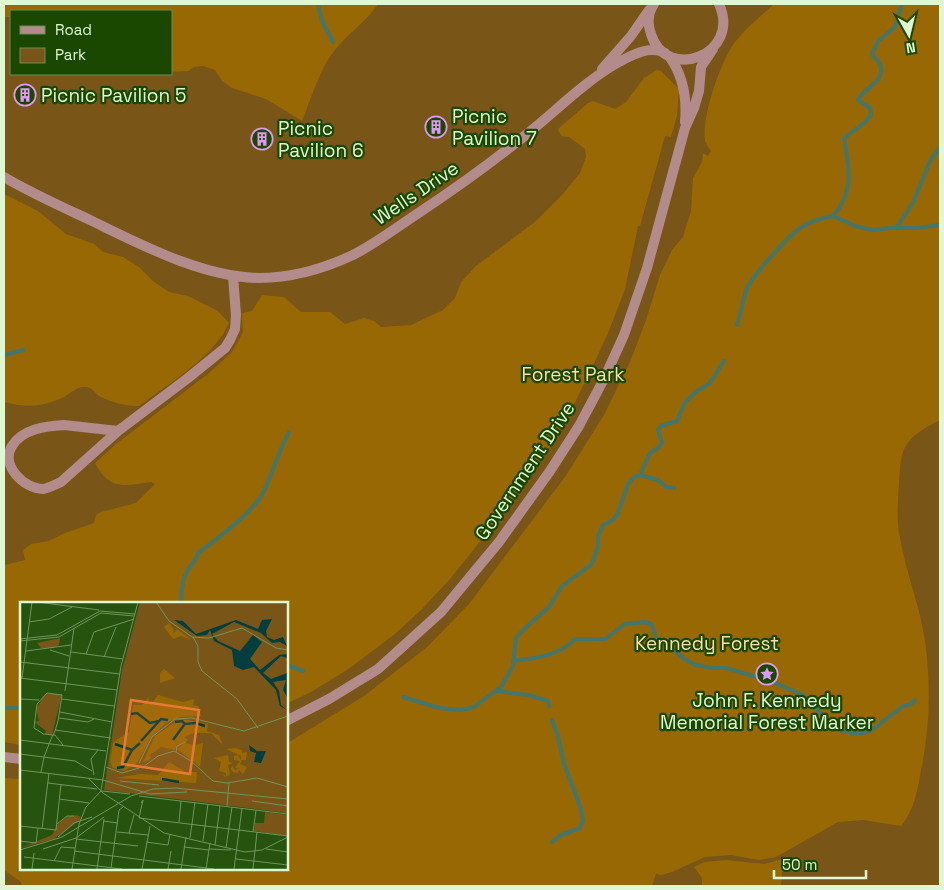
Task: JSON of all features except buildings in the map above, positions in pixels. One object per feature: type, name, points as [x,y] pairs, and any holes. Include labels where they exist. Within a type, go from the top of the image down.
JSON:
[{"type":"street","name":"Government Drive","points":[[288,720],[329,699],[378,668],[441,612],[499,542],[579,426],[624,336],[647,268],[685,128],[699,91],[701,67],[723,32],[723,14],[719,4]]},
{"type":"street","name":"Government Drive","points":[[652,6],[648,18],[652,38],[657,46],[667,54],[680,74],[686,106],[685,128]]},
{"type":"street","name":"Wells Drive","points":[[593,79],[631,36],[652,6]]},
{"type":"street","name":"Wells Drive","points":[[4,178],[133,241],[198,267],[233,276],[260,278],[300,274],[354,254],[396,228],[464,182],[527,134],[593,79],[617,63],[639,53],[654,50],[688,60],[697,58],[713,49]]},
{"type":"street","points":[[118,431],[64,425],[40,428],[24,434],[14,443],[10,448],[11,464],[18,478],[34,487],[44,489],[61,482],[118,431],[225,348],[235,329],[236,315],[233,276]]},
{"type":"street","points":[[4,757],[20,760]]},
{"type":"green space","name":"Forest Park","points":[[4,4],[940,4],[940,886],[4,886]]},
{"type":"green space","points":[[4,4],[378,4],[330,57],[320,75],[302,121],[266,99],[232,88],[222,81],[215,70],[203,66],[194,67],[188,71],[172,72],[172,10],[10,10],[10,17],[4,17]]},
{"type":"green space","name":"Kennedy Forest","points":[[774,4],[940,4],[940,420],[918,433],[905,448],[900,467],[898,509],[899,531],[903,551],[925,641],[929,706],[924,754],[917,792],[909,814],[901,826],[863,820],[838,822],[776,857],[759,860],[731,855],[705,857],[672,872],[661,875],[656,874],[652,886],[22,886],[21,882],[4,870],[4,778],[20,779],[20,870],[288,870],[288,743],[364,696],[427,647],[469,604],[565,477],[604,415],[630,362],[660,275],[672,250],[683,237],[691,211],[693,178],[702,162],[703,153],[708,156],[711,151],[705,141],[705,131],[706,118],[713,90],[730,50],[739,37]]},
{"type":"green space","points":[[657,70],[661,71],[679,89],[677,116],[671,137],[665,136],[640,226],[638,226],[625,289],[609,331],[572,408],[548,450],[494,524],[450,579],[422,609],[395,634],[350,668],[311,692],[288,703],[288,602],[20,602],[20,745],[4,742],[4,565],[25,560],[23,550],[31,544],[49,541],[94,523],[96,515],[101,512],[136,503],[155,484],[152,482],[126,485],[113,483],[107,479],[95,463],[116,444],[209,373],[232,352],[243,332],[242,313],[252,311],[262,295],[284,297],[301,312],[330,312],[345,324],[364,318],[374,321],[381,327],[411,325],[443,310],[455,298],[461,282],[476,266],[536,221],[562,195],[580,173],[586,157],[585,149],[569,137],[561,136],[558,129],[588,103],[593,101],[615,109],[626,102],[644,78]]},
{"type":"green space","points":[[4,194],[38,211],[66,234],[94,244],[103,252],[123,257],[139,267],[153,281],[169,292],[188,296],[218,311],[229,323],[222,335],[202,358],[139,406],[124,405],[110,401],[99,396],[90,388],[85,387],[42,405],[27,406],[4,402]]},
{"type":"green space","points":[[783,859],[781,886],[702,886],[702,878],[694,867],[704,862],[726,860],[765,864]]},
{"type":"waterway","points":[[318,4],[322,21],[333,42]]},
{"type":"waterway","points":[[737,325],[747,288],[765,263],[796,231],[811,222],[833,216],[840,207],[845,197],[849,179],[844,138],[863,124],[871,115],[870,108],[858,100],[881,73],[881,66],[872,54],[878,41],[895,27],[902,4]]},
{"type":"waterway","points":[[896,228],[913,203],[930,161],[940,147]]},
{"type":"waterway","points":[[833,216],[855,226],[872,230],[940,225]]},
{"type":"waterway","points":[[4,355],[23,350]]},
{"type":"waterway","points":[[403,697],[439,708],[461,710],[474,707],[501,687],[513,666],[516,638],[549,607],[562,586],[592,564],[598,546],[598,537],[603,525],[613,520],[618,513],[628,484],[634,477],[640,475],[650,453],[662,443],[658,430],[661,426],[677,421],[685,402],[697,391],[709,384],[724,361]]},
{"type":"waterway","points":[[181,602],[184,579],[198,553],[234,525],[258,500],[267,485],[289,432]]},
{"type":"waterway","points":[[640,475],[658,480],[666,487],[674,488]]},
{"type":"waterway","points":[[513,661],[554,653],[569,645],[575,639],[605,639],[625,624],[645,622],[651,624],[657,640],[695,665],[726,668],[770,681],[803,695],[831,724],[842,731],[863,733],[872,730],[903,706],[911,704],[915,700]]},
{"type":"waterway","points":[[288,666],[303,671]]},
{"type":"waterway","points":[[497,691],[528,695],[548,701],[549,706]]},
{"type":"waterway","points":[[4,708],[20,708]]},
{"type":"waterway","points":[[552,720],[564,764],[581,809],[583,821],[580,828],[561,835],[552,842]]},
{"type":"place","name":"Picnic Pavilion 5","points":[[25,95]]},
{"type":"place","name":"Picnic Pavilion 7","points":[[436,127]]},
{"type":"place","name":"Picnic Pavilion 6","points":[[262,139]]},
{"type":"place","name":"John F. Kennedy Memorial Forest Marker","points":[[767,674]]}]
